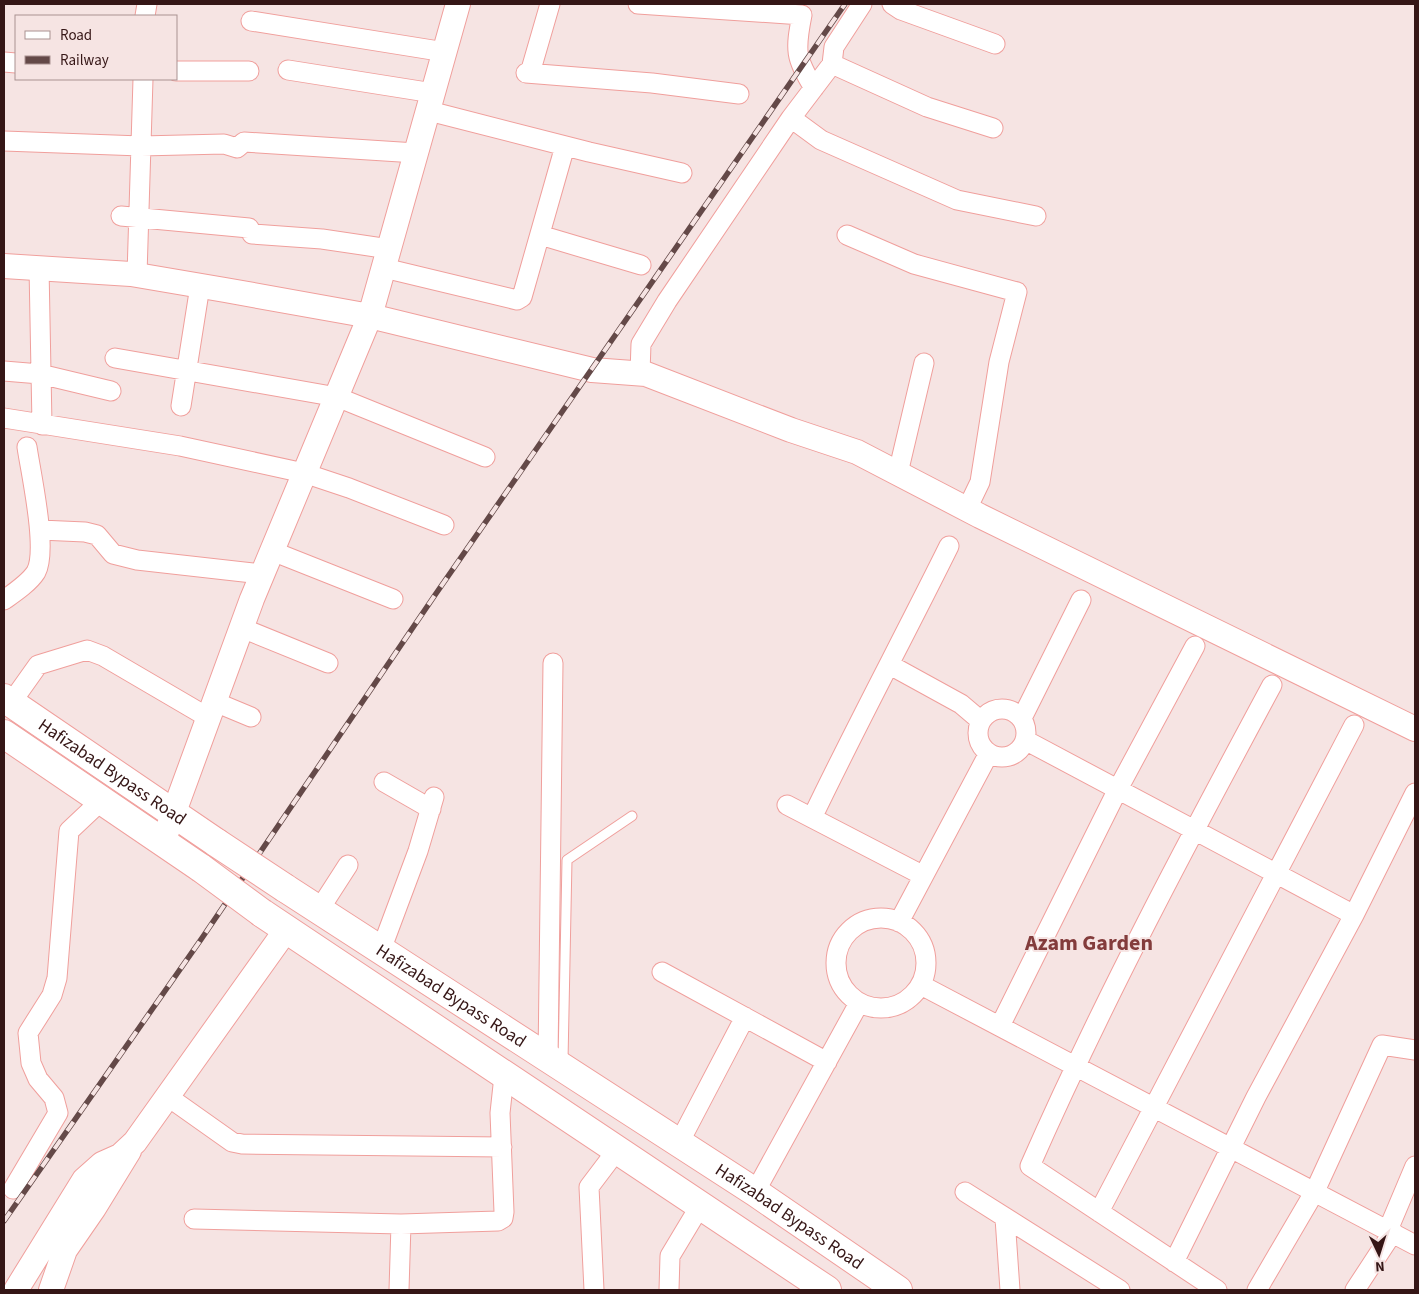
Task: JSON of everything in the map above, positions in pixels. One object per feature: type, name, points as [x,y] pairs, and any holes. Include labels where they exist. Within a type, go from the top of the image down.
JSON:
[{"type":"highway","name":"Hafizabad Bypass Road","points":[[8,701],[216,843],[755,1192],[898,1290]]},
{"type":"highway","name":"Hafizabad Bypass Road","points":[[4,734],[201,868],[286,930],[827,1290]]},
{"type":"street","points":[[163,842],[262,574],[370,316],[458,4]]},
{"type":"street","points":[[550,4],[528,73],[652,83],[739,94]]},
{"type":"street","points":[[638,4],[802,15],[797,55],[801,68],[814,88]]},
{"type":"street","points":[[640,373],[641,344],[667,301],[791,118],[832,64],[834,47],[862,4]]},
{"type":"street","points":[[892,4],[901,10],[996,44]]},
{"type":"street","points":[[251,21],[445,52]]},
{"type":"street","points":[[832,64],[927,107],[993,128]]},
{"type":"street","points":[[288,70],[431,102],[566,146],[682,172]]},
{"type":"street","points":[[178,71],[249,71]]},
{"type":"street","points":[[137,275],[130,216],[141,146],[143,80]]},
{"type":"street","points":[[791,118],[821,140],[948,196],[1036,216]]},
{"type":"street","points":[[4,141],[141,146],[224,144],[237,148],[244,142],[416,153]]},
{"type":"street","points":[[130,216],[249,228],[252,234],[322,239],[517,300],[522,297],[566,146]]},
{"type":"street","points":[[847,235],[914,264],[1016,292],[999,362],[980,482],[967,509]]},
{"type":"street","points":[[540,236],[641,265]]},
{"type":"street","points":[[4,266],[137,275],[370,316],[592,370],[640,373],[791,430],[857,452],[967,509],[1415,729]]},
{"type":"street","points":[[39,267],[42,424]]},
{"type":"street","points":[[181,406],[200,286]]},
{"type":"street","points":[[115,358],[337,397],[485,457]]},
{"type":"street","points":[[898,473],[924,363]]},
{"type":"street","points":[[4,371],[40,374],[111,391]]},
{"type":"street","points":[[4,418],[180,446],[304,473],[444,525]]},
{"type":"street","points":[[4,600],[36,572],[39,561],[40,530],[27,447]]},
{"type":"street","points":[[40,530],[85,532],[97,535],[113,554],[137,560],[262,574]]},
{"type":"street","points":[[812,818],[866,707],[890,665],[950,546]]},
{"type":"street","points":[[272,551],[393,599]]},
{"type":"street","points":[[1022,718],[1081,600]]},
{"type":"street","points":[[242,628],[328,663]]},
{"type":"street","points":[[1000,1026],[1118,789],[1195,646]]},
{"type":"street","points":[[8,701],[38,665],[87,650],[103,656],[212,710],[251,717]]},
{"type":"street","points":[[553,663],[555,1064]]},
{"type":"street","points":[[890,665],[960,704],[981,721]]},
{"type":"street","points":[[1217,1290],[1030,1166],[1074,1064],[1194,829],[1272,685]]},
{"type":"street","points":[[1002,708],[1010,709],[1022,718],[1027,733],[1017,752],[1010,756],[995,756],[988,753],[979,741],[978,733],[981,721],[987,713],[1002,708]]},
{"type":"street","points":[[1099,1212],[1275,872],[1354,725]]},
{"type":"street","points":[[1025,740],[1354,915]]},
{"type":"street","points":[[899,922],[922,875],[988,753]]},
{"type":"street","points":[[381,950],[432,803],[384,782]]},
{"type":"street","points":[[1174,1262],[1230,1147],[1354,915],[1415,793]]},
{"type":"street","points":[[13,1189],[58,1113],[54,1098],[38,1079],[31,1063],[28,1033],[52,995],[57,978],[69,832],[103,800]]},
{"type":"street","points":[[787,805],[922,875]]},
{"type":"street","points":[[319,910],[348,865]]},
{"type":"street","points":[[886,918],[899,922],[917,935],[925,951],[927,968],[921,985],[910,999],[894,1007],[876,1008],[859,1003],[846,992],[838,976],[836,958],[842,942],[853,928],[869,920],[886,918]]},
{"type":"street","points":[[51,1290],[65,1250],[135,1142],[286,930]]},
{"type":"street","points":[[662,972],[827,1062]]},
{"type":"street","points":[[921,985],[1415,1245]]},
{"type":"street","points":[[755,1192],[859,1003]]},
{"type":"street","points":[[678,1143],[745,1017]]},
{"type":"street","points":[[1257,1290],[1315,1191],[1382,1045],[1415,1050]]},
{"type":"street","points":[[194,1219],[400,1224],[498,1221],[503,1218],[500,1113],[504,1076]]},
{"type":"street","points":[[167,1096],[232,1142],[242,1144],[502,1147]]},
{"type":"street","points":[[16,1290],[84,1180],[102,1164],[120,1156],[135,1142]]},
{"type":"street","points":[[594,1290],[589,1187],[617,1150]]},
{"type":"street","points":[[1356,1290],[1390,1231],[1415,1166]]},
{"type":"street","points":[[965,1192],[1120,1290]]},
{"type":"street","points":[[669,1290],[670,1256],[700,1206]]},
{"type":"street","points":[[1005,1218],[1010,1290]]},
{"type":"street","points":[[399,1290],[400,1224]]},
{"type":"lane","points":[[555,1064],[567,860],[632,816]]},
{"type":"railway","points":[[4,1221],[202,938],[435,595],[845,4]]},
{"type":"district","name":"Azam Garden","points":[[1089,943]]}]
